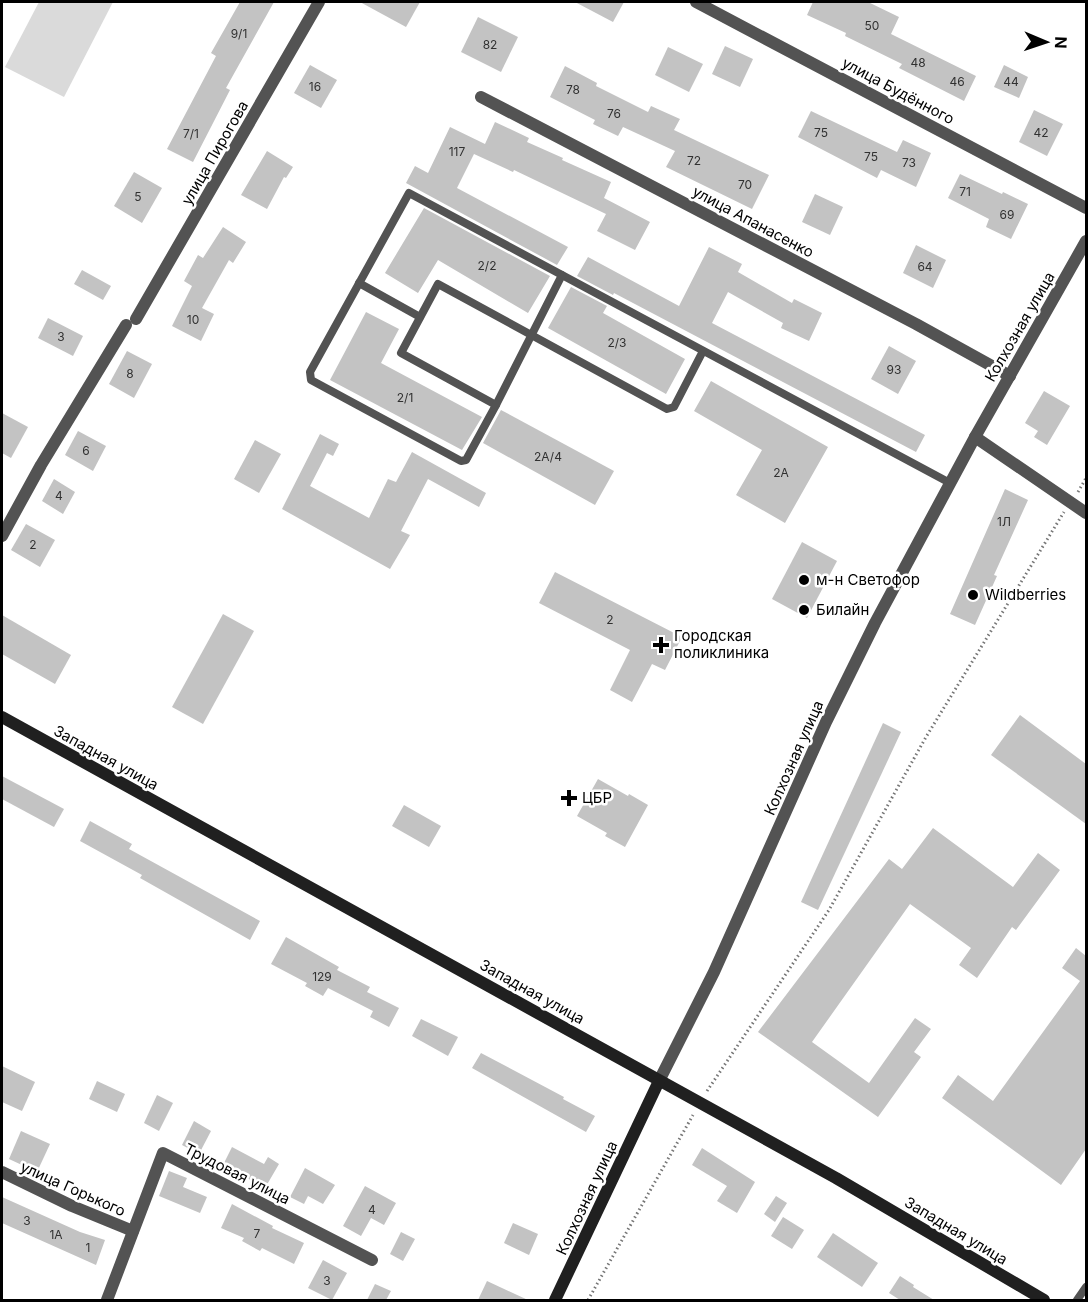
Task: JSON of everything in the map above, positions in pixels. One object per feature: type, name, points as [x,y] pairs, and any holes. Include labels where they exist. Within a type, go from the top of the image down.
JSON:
[{"type":"street","name":"улица Пирогова","points":[[2,536],[41,465],[131,322],[319,2]]},
{"type":"street","name":"улица Будённого","points":[[696,2],[1086,207]]},
{"type":"street","name":"улица Апанасенко","points":[[481,97],[916,324],[1010,376]]},
{"type":"street","name":"Колхозная улица","points":[[556,1300],[659,1081],[714,972],[826,722],[875,623],[975,436],[1086,241]]},
{"type":"street","points":[[975,436],[1086,513]]},
{"type":"street","name":"Западная улица","points":[[2,717],[836,1178],[1044,1300]]},
{"type":"street","name":"Трудовая улица","points":[[107,1300],[163,1154],[372,1260]]},
{"type":"street","name":"улица Горького","points":[[2,1172],[72,1206],[134,1232]]},
{"type":"lane","points":[[562,275],[466,460],[461,461],[311,380],[310,372],[409,193],[562,275],[703,351],[950,483]]},
{"type":"lane","points":[[359,283],[420,317]]},
{"type":"lane","points":[[496,405],[401,353],[438,284],[667,409],[674,407],[703,351]]},
{"type":"lane","points":[[1077,1300],[1086,1287]]},
{"type":"path","points":[[588,1300],[699,1103],[829,910],[926,737],[1086,478]]},
{"type":"shaded area","points":[[39,2],[113,2],[64,97],[5,67]]},
{"type":"building","points":[[240,2],[274,2],[226,88],[230,90],[193,162],[167,149],[216,56],[211,53]]},
{"type":"building","points":[[360,2],[420,2],[406,27]]},
{"type":"building","points":[[575,2],[624,2],[613,22]]},
{"type":"building","points":[[813,2],[868,2],[899,17],[891,34],[976,76],[964,101],[899,68],[902,64],[845,36],[846,33],[807,15]]},
{"type":"building","points":[[478,17],[518,37],[501,72],[461,52]]},
{"type":"building","points":[[725,46],[753,59],[740,87],[712,74]]},
{"type":"building","points":[[668,47],[703,64],[689,92],[655,75]]},
{"type":"building","points":[[310,65],[337,80],[321,108],[294,93]]},
{"type":"building","points":[[1004,65],[1028,77],[1019,98],[994,87]]},
{"type":"building","points":[[565,66],[597,83],[596,86],[648,112],[651,106],[680,119],[674,130],[769,175],[752,209],[666,167],[675,151],[623,127],[618,136],[593,124],[595,120],[550,97]]},
{"type":"building","points":[[1034,110],[1063,124],[1047,156],[1019,142]]},
{"type":"building","points":[[811,111],[897,152],[903,140],[931,153],[916,187],[881,170],[877,178],[798,137]]},
{"type":"building","points":[[495,122],[529,138],[527,142],[611,182],[604,198],[650,222],[635,250],[597,231],[606,214],[514,170],[513,172],[474,154],[457,188],[568,247],[557,265],[406,183],[415,166],[428,173],[450,127],[485,144]]},
{"type":"building","points":[[267,151],[293,167],[286,178],[284,177],[267,209],[241,195]]},
{"type":"building","points":[[134,172],[162,188],[142,223],[114,206]]},
{"type":"building","points":[[960,174],[1028,204],[1011,239],[986,227],[989,219],[948,198]]},
{"type":"building","points":[[815,194],[843,207],[830,235],[802,222]]},
{"type":"building","points":[[424,208],[550,276],[528,313],[438,260],[418,293],[385,273]]},
{"type":"building","points":[[223,227],[246,242],[233,263],[229,260],[202,308],[214,314],[201,341],[172,326],[192,286],[184,281],[198,255],[203,258]]},
{"type":"building","points":[[916,245],[946,260],[933,288],[903,273]]},
{"type":"building","points":[[709,247],[742,264],[738,272],[792,303],[794,299],[822,313],[809,341],[781,328],[783,323],[728,292],[712,323],[925,435],[916,452],[614,293],[613,295],[577,276],[588,257],[679,306]]},
{"type":"building","points":[[82,270],[111,286],[103,300],[74,284]]},
{"type":"building","points":[[571,287],[607,306],[603,313],[685,359],[666,394],[548,328]]},
{"type":"building","points":[[366,312],[399,329],[381,363],[482,417],[462,450],[330,380]]},
{"type":"building","points":[[48,318],[83,336],[73,356],[38,338]]},
{"type":"building","points":[[889,346],[916,361],[898,394],[871,379]]},
{"type":"building","points":[[127,351],[152,364],[134,398],[109,384]]},
{"type":"building","points":[[711,381],[828,447],[785,523],[736,495],[762,450],[694,411]]},
{"type":"building","points":[[1044,391],[1070,406],[1047,445],[1034,437],[1038,431],[1025,423]]},
{"type":"building","points":[[501,410],[614,471],[595,505],[483,443]]},
{"type":"building","points":[[2,413],[28,427],[11,458],[2,453]]},
{"type":"building","points":[[78,431],[106,446],[93,471],[65,455]]},
{"type":"building","points":[[320,434],[339,444],[333,456],[327,453],[310,486],[369,518],[388,479],[396,482],[412,452],[486,493],[479,507],[428,479],[401,531],[410,535],[390,569],[282,509]]},
{"type":"building","points":[[255,440],[281,454],[259,493],[234,479]]},
{"type":"building","points":[[54,479],[75,492],[63,514],[42,501]]},
{"type":"building","points":[[1005,489],[1028,500],[994,575],[997,576],[975,625],[950,614]]},
{"type":"building","points":[[26,524],[55,540],[40,567],[11,550]]},
{"type":"building","name":"м-н Светофор","points":[[802,542],[837,561],[807,618],[772,599]]},
{"type":"building","points":[[555,572],[682,637],[665,670],[652,664],[632,702],[610,690],[630,650],[539,603]]},
{"type":"building","points":[[223,614],[254,631],[203,724],[172,707]]},
{"type":"building","points":[[2,615],[71,655],[55,684],[2,654]]},
{"type":"building","points":[[1020,715],[1086,764],[1086,824],[991,755]]},
{"type":"building","points":[[883,723],[901,732],[818,910],[801,902]]},
{"type":"building","points":[[2,776],[64,809],[54,827],[2,799]]},
{"type":"building","points":[[598,779],[648,805],[625,847],[605,836],[607,833],[577,816]]},
{"type":"building","points":[[404,805],[441,826],[429,847],[392,826]]},
{"type":"building","points":[[90,821],[132,844],[129,849],[260,921],[250,940],[140,878],[142,875],[80,841]]},
{"type":"building","points":[[933,828],[1013,887],[1038,853],[1060,870],[1016,930],[1012,927],[977,978],[959,965],[971,948],[910,904],[812,1042],[869,1083],[915,1018],[931,1029],[914,1052],[921,1057],[878,1117],[758,1032],[889,859],[902,869]]},
{"type":"building","points":[[286,937],[339,967],[337,970],[370,987],[367,992],[399,1008],[389,1027],[370,1017],[373,1011],[328,988],[323,996],[305,986],[307,983],[271,964]]},
{"type":"building","points":[[1076,948],[1086,956],[1086,1149],[1061,1185],[942,1098],[958,1075],[993,1101],[1080,981],[1062,968]]},
{"type":"building","points":[[421,1019],[458,1037],[448,1056],[412,1036]]},
{"type":"building","points":[[481,1053],[595,1116],[586,1132],[472,1068]]},
{"type":"building","points":[[2,1066],[35,1082],[22,1111],[2,1102]]},
{"type":"building","points":[[97,1081],[125,1094],[117,1112],[89,1099]]},
{"type":"building","points":[[157,1095],[173,1103],[159,1131],[144,1123]]},
{"type":"building","points":[[194,1121],[211,1131],[199,1154],[182,1145]]},
{"type":"building","points":[[21,1131],[50,1144],[37,1172],[9,1159]]},
{"type":"building","points":[[232,1147],[264,1164],[268,1157],[279,1164],[265,1188],[223,1165]]},
{"type":"building","points":[[702,1148],[755,1182],[737,1213],[717,1201],[727,1186],[692,1165]]},
{"type":"building","points":[[305,1168],[335,1185],[323,1204],[308,1196],[304,1204],[290,1197]]},
{"type":"building","points":[[169,1171],[187,1178],[183,1187],[207,1197],[200,1213],[159,1196]]},
{"type":"building","points":[[365,1186],[396,1203],[384,1225],[371,1218],[361,1236],[343,1226]]},
{"type":"building","points":[[776,1196],[787,1203],[775,1222],[764,1214]]},
{"type":"building","points":[[2,1197],[80,1232],[105,1240],[96,1265],[2,1223]]},
{"type":"building","points":[[232,1204],[273,1226],[272,1228],[304,1243],[294,1264],[262,1248],[260,1251],[242,1241],[244,1238],[221,1228]]},
{"type":"building","points":[[783,1217],[804,1230],[792,1249],[771,1236]]},
{"type":"building","points":[[513,1223],[538,1234],[529,1255],[504,1243]]},
{"type":"building","points":[[401,1232],[415,1239],[403,1261],[390,1254]]},
{"type":"building","points":[[833,1233],[878,1263],[862,1287],[817,1257]]},
{"type":"building","points":[[323,1260],[347,1273],[332,1300],[308,1288]]},
{"type":"building","points":[[900,1276],[934,1300],[900,1300],[889,1293]]},
{"type":"building","points":[[487,1281],[528,1300],[478,1300]]},
{"type":"building","points":[[375,1284],[391,1291],[386,1300],[367,1300]]},
{"type":"place","name":"м-н Светофор","points":[[804,580]]},
{"type":"place","name":"Wildberries","points":[[973,595]]},
{"type":"place","name":"Билайн","points":[[804,610]]},
{"type":"place","name":"Городская поликлиника","points":[[661,645]]},
{"type":"place","name":"ЦБР","points":[[569,798]]}]
